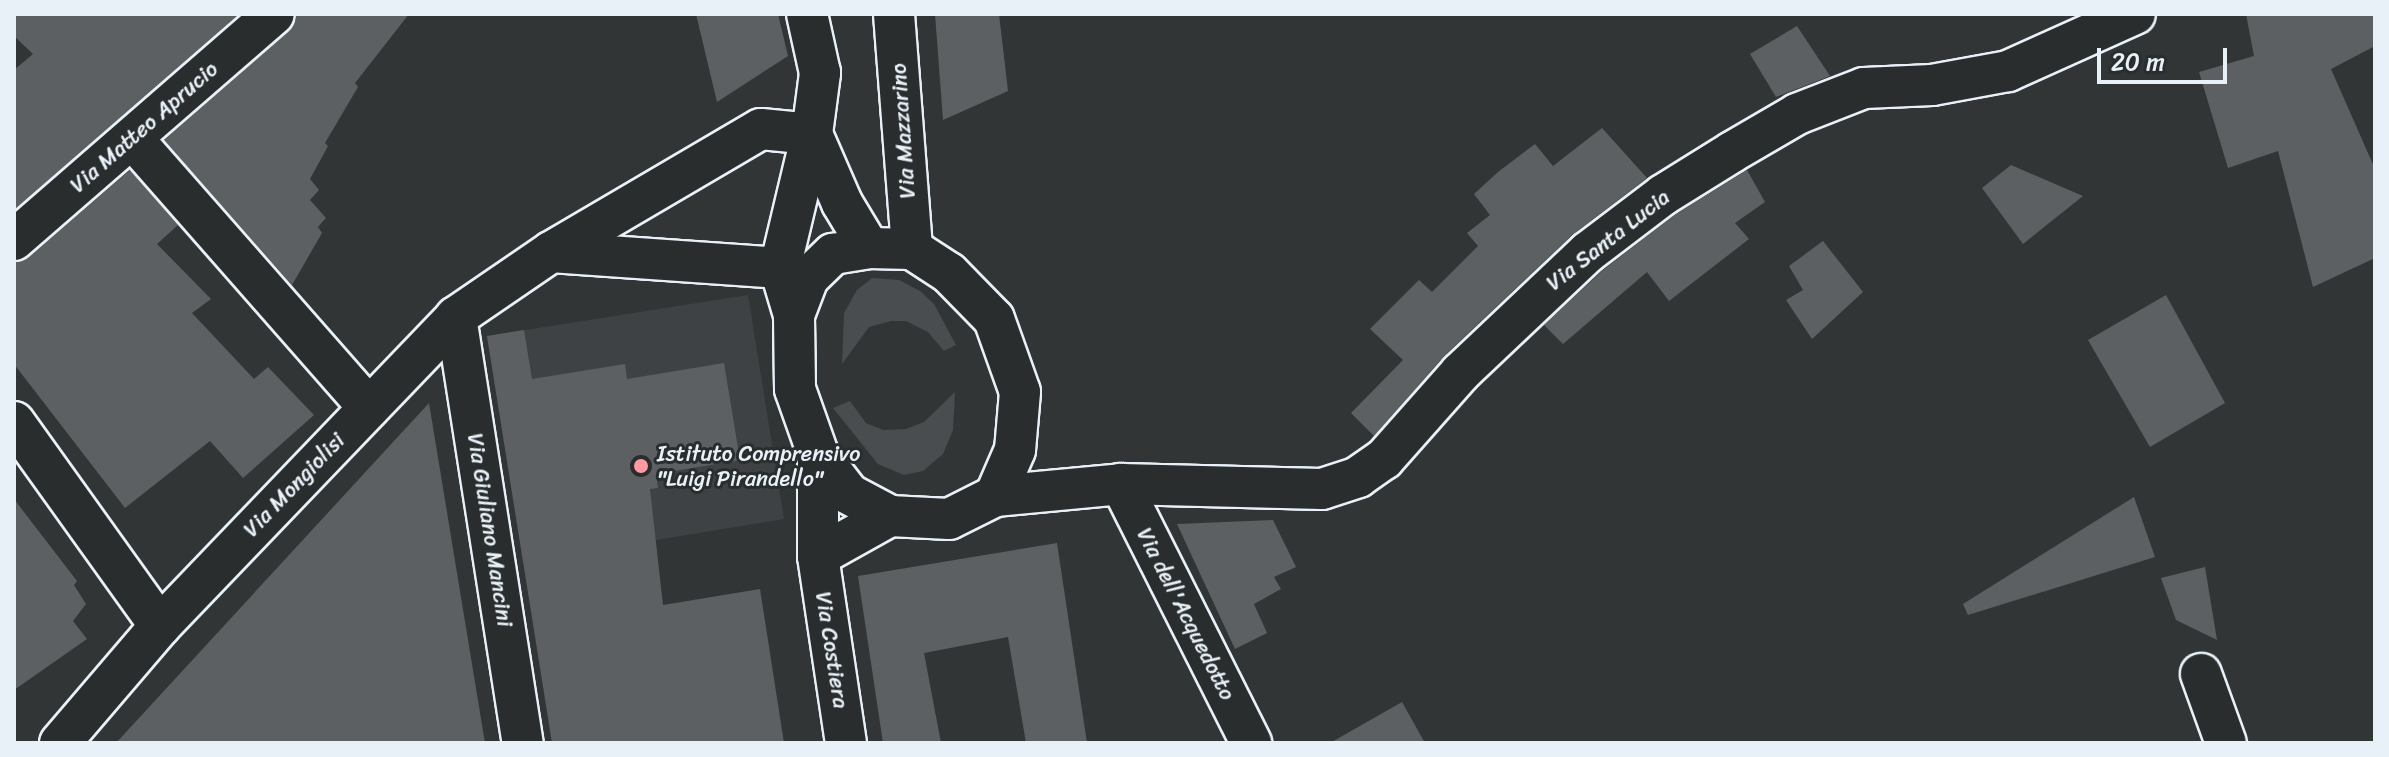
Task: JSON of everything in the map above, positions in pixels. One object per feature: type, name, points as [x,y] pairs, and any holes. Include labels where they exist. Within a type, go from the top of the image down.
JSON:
[{"type":"street","name":"Via Matteo Aprucio","points":[[14,240],[274,14]]},
{"type":"street","points":[[794,315],[808,278],[833,254],[869,248],[912,249],[949,273],[994,319],[1020,392],[1015,450],[995,496],[949,519],[890,516],[849,494],[818,454],[795,389],[794,315],[780,268],[812,134],[820,73],[807,14]]},
{"type":"street","name":"Via Mazzarino","points":[[894,14],[912,249]]},
{"type":"street","name":"Via Santa Lucia","points":[[995,496],[1121,484],[1322,489],[1358,477],[1384,459],[1516,317],[1588,252],[1663,195],[1732,152],[1797,114],[1864,88],[1932,85],[2008,71],[2135,14]]},
{"type":"street","name":"Via Mongiolisi","points":[[60,743],[160,626],[456,317],[551,252],[761,129],[812,134]]},
{"type":"street","points":[[812,134],[842,203],[869,248]]},
{"type":"street","points":[[132,138],[369,408]]},
{"type":"street","points":[[551,252],[780,268]]},
{"type":"street","name":"Via Giuliano Mancini","points":[[456,317],[523,743]]},
{"type":"street","points":[[14,422],[160,626]]},
{"type":"street","name":"Via Costiera","points":[[818,454],[818,556],[846,743]]},
{"type":"street","name":"Via dell'Acquedotto","points":[[1121,484],[1251,743]]},
{"type":"street","points":[[818,556],[890,516]]},
{"type":"street","points":[[2201,674],[2226,743]]},
{"type":"shaded area","points":[[872,278],[899,280],[920,291],[934,304],[956,345],[944,351],[928,332],[906,321],[891,321],[869,327],[842,364],[844,313],[857,290]]},
{"type":"shaded area","name":"Istituto Comprensivo \"Luigi Pirandello\"","points":[[748,295],[784,519],[523,562],[487,336]]},
{"type":"shaded area","points":[[955,392],[953,430],[943,454],[923,471],[904,475],[878,464],[833,408],[850,401],[866,423],[883,430],[906,429],[924,422]]},
{"type":"building","points":[[14,14],[239,14],[14,210],[14,70],[33,54],[14,36]]},
{"type":"building","points":[[296,14],[409,14],[355,83],[358,87],[325,143],[328,146],[310,179],[319,190],[310,200],[326,218],[318,227],[322,233],[292,285],[164,140],[289,31]]},
{"type":"building","points":[[696,14],[778,14],[788,56],[717,102]]},
{"type":"building","points":[[935,14],[999,14],[1008,91],[943,120]]},
{"type":"building","points":[[2246,14],[2375,14],[2375,46],[2331,69],[2375,169],[2375,258],[2313,287],[2278,151],[2228,168],[2199,72],[2254,56]]},
{"type":"building","points":[[1797,26],[1830,76],[1776,97],[1750,54]]},
{"type":"building","points":[[1602,128],[1647,178],[1572,235],[1444,356],[1374,436],[1351,413],[1403,360],[1370,329],[1419,280],[1432,292],[1478,246],[1467,233],[1490,215],[1474,194],[1498,172],[1535,144],[1553,166]]},
{"type":"building","points":[[2011,165],[2083,196],[2023,244],[1982,188]]},
{"type":"building","points":[[130,170],[178,225],[157,244],[211,299],[192,313],[254,379],[268,367],[314,415],[243,478],[210,441],[125,508],[14,364],[14,262],[29,257]]},
{"type":"building","points":[[1747,170],[1765,202],[1735,223],[1749,239],[1669,301],[1647,272],[1563,344],[1544,325],[1603,270],[1676,214]]},
{"type":"building","points":[[1823,241],[1863,292],[1812,339],[1786,300],[1803,290],[1789,266]]},
{"type":"building","points":[[2166,295],[2225,403],[2150,447],[2088,340]]},
{"type":"building","points":[[524,330],[532,379],[625,364],[627,379],[724,363],[740,460],[656,474],[658,488],[650,489],[663,605],[760,589],[784,743],[552,743],[487,336]]},
{"type":"building","points":[[429,403],[485,743],[116,743]]},
{"type":"building","points":[[2134,497],[2155,557],[1968,615],[1963,604]]},
{"type":"building","points":[[14,499],[77,581],[74,585],[86,604],[73,621],[87,639],[14,690]]},
{"type":"building","points":[[1273,520],[1296,567],[1274,577],[1281,589],[1254,604],[1267,633],[1235,649],[1177,524]]},
{"type":"building","points":[[1057,543],[1087,743],[1026,743],[1008,637],[924,653],[941,743],[883,743],[858,576]]},
{"type":"building","points":[[2205,567],[2217,640],[2176,620],[2161,578]]},
{"type":"building","points":[[1402,702],[1425,743],[1330,743]]},
{"type":"place","name":"Istituto Comprensivo \"Luigi Pirandello\"","points":[[641,466]]}]
